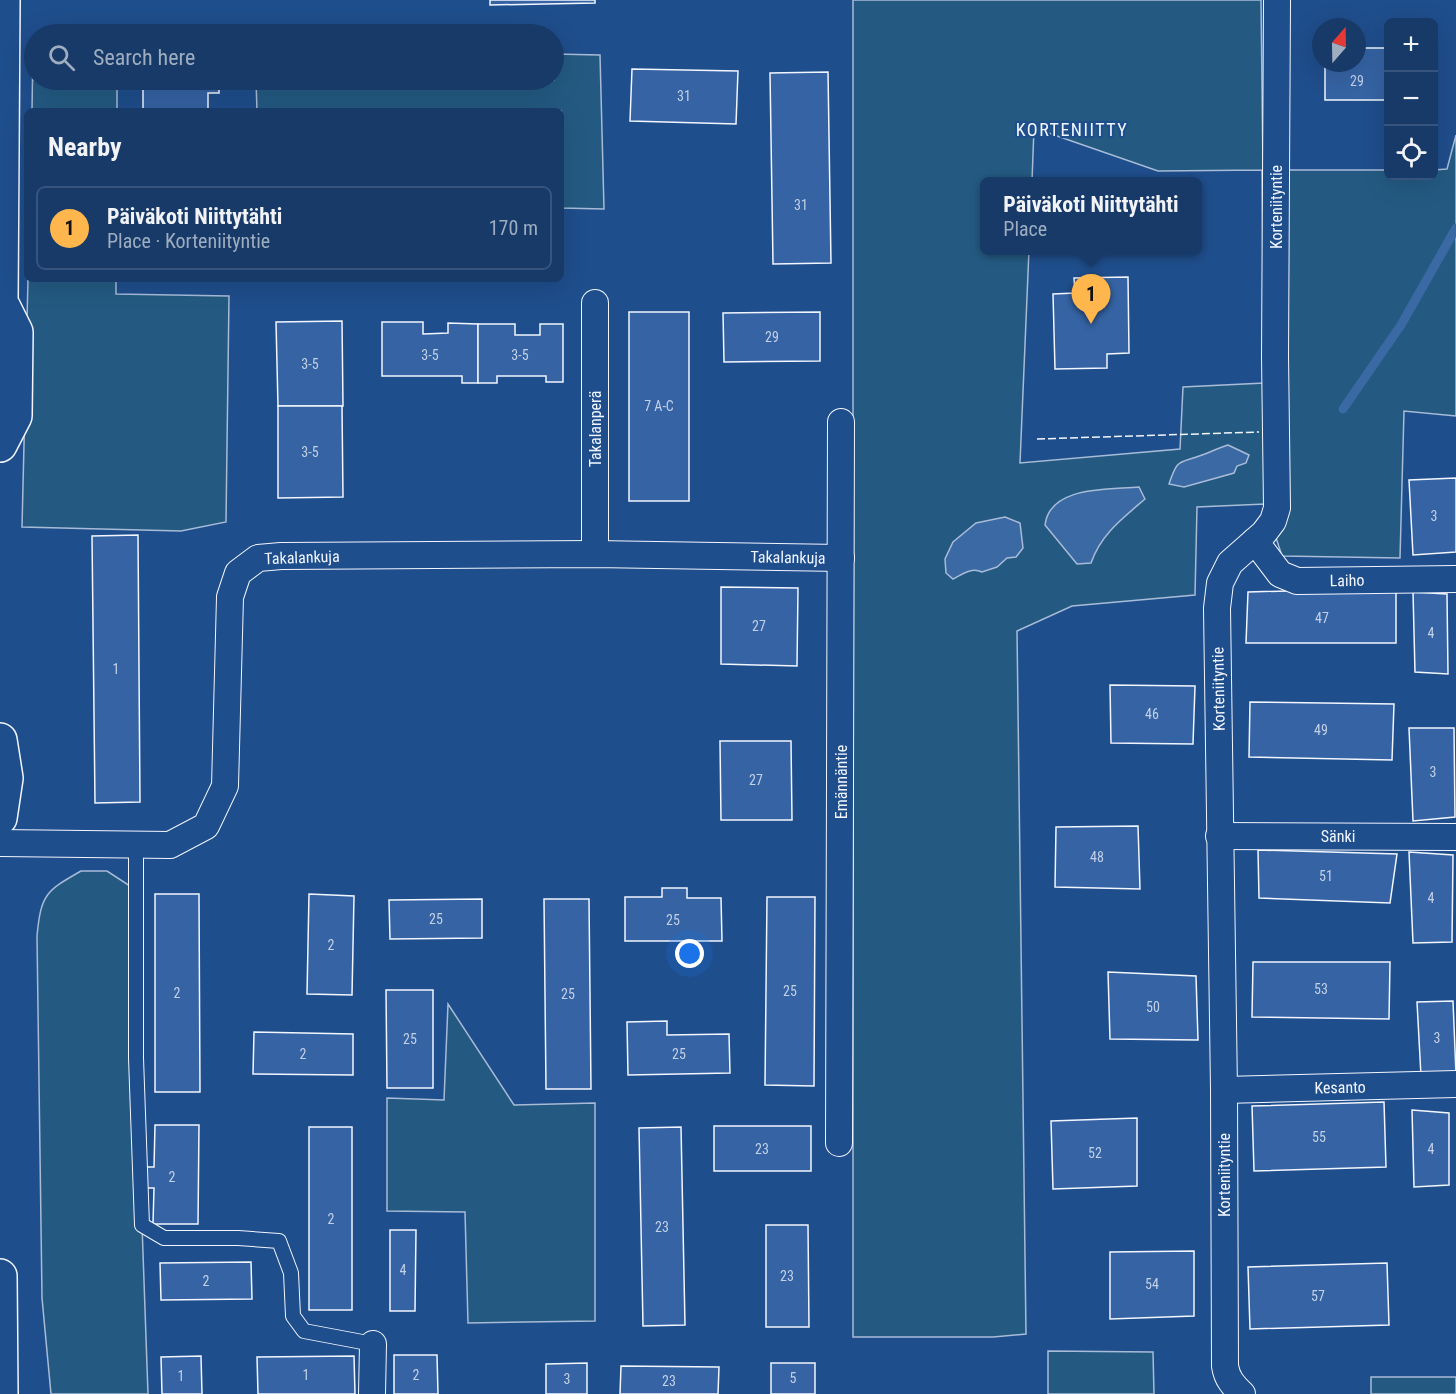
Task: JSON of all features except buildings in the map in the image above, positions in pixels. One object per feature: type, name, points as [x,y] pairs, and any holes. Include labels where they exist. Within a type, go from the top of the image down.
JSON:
[{"type":"main road","points":[[0,445],[15,416],[16,332],[1,303],[3,0]]},
{"type":"main road","points":[[0,740],[6,778],[0,818]]},
{"type":"main road","points":[[0,1276],[1,1394]]},
{"type":"street","name":"Korteniityntie","points":[[1242,1394],[1226,1375],[1225,1366],[1224,1090],[1216,608],[1220,584],[1230,563],[1255,541],[1273,520],[1277,508],[1275,356],[1277,0]]},
{"type":"street","name":"Takalanperä","points":[[595,303],[596,554]]},
{"type":"street","name":"Emännäntie","points":[[839,1143],[842,422]]},
{"type":"street","name":"Laiho","points":[[1255,541],[1280,574],[1297,580],[1456,579]]},
{"type":"street","name":"Takalankuja","points":[[0,843],[170,844],[206,826],[225,786],[230,597],[238,573],[258,558],[596,554],[841,558]]},
{"type":"street","name":"Sänki","points":[[1219,836],[1456,837]]},
{"type":"street","name":"Kesanto","points":[[1224,1090],[1456,1084]]},
{"type":"street","points":[[372,1394],[373,1344]]},
{"type":"lane","points":[[136,844],[136,1058],[142,1225],[164,1238],[238,1238],[279,1241],[291,1273],[293,1316],[304,1331],[373,1344]]},
{"type":"shaded area","points":[[853,0],[1261,0],[1263,170],[1384,170],[1384,180],[1438,180],[1438,170],[1447,169],[1456,135],[1456,416],[1404,411],[1400,558],[1282,556],[1265,504],[1197,507],[1195,595],[1072,606],[1017,631],[1026,1334],[993,1337],[853,1337]],"holes":[[[1034,128],[1158,171],[1262,170],[1264,383],[1183,387],[1180,449],[1020,463],[1029,255],[980,255],[980,177],[1032,177]]]},
{"type":"shaded area","points":[[564,54],[600,55],[604,209],[564,208],[564,108],[257,108],[256,90],[564,90]]},
{"type":"shaded area","points":[[32,90],[117,90],[117,108],[32,108]]},
{"type":"shaded area","points":[[28,282],[116,282],[116,294],[229,296],[226,522],[181,531],[22,527]]},
{"type":"shaded area","points":[[1228,445],[1249,455],[1246,463],[1237,466],[1234,473],[1184,487],[1169,484],[1180,463]]},
{"type":"shaded area","points":[[1139,487],[1145,499],[1107,535],[1091,563],[1077,564],[1045,525],[1049,512],[1069,496],[1098,490]]},
{"type":"shaded area","points":[[1005,517],[1020,523],[1023,548],[1016,557],[1007,558],[997,567],[982,572],[971,571],[953,579],[946,573],[945,559],[953,542],[976,523]]},
{"type":"shaded area","points":[[81,871],[107,871],[130,886],[148,1394],[51,1394],[42,1298],[37,936],[43,902],[47,895]]},
{"type":"shaded area","points":[[448,1004],[514,1105],[595,1103],[595,1321],[468,1323],[465,1212],[387,1211],[387,1098],[444,1100]]},
{"type":"shaded area","points":[[1048,1351],[1153,1352],[1154,1394],[1048,1394]]},
{"type":"shaded area","points":[[1371,1377],[1456,1377],[1456,1394],[1371,1394]]},
{"type":"waterway","points":[[1343,409],[1401,325],[1456,228]]},
{"type":"fence","points":[[1037,439],[1259,432]]},
{"type":"place","name":"Päiväkoti Niittytähti","points":[[1091,324]]},
{"type":"district","name":"KORTENIITTY","points":[[1072,130]]}]
